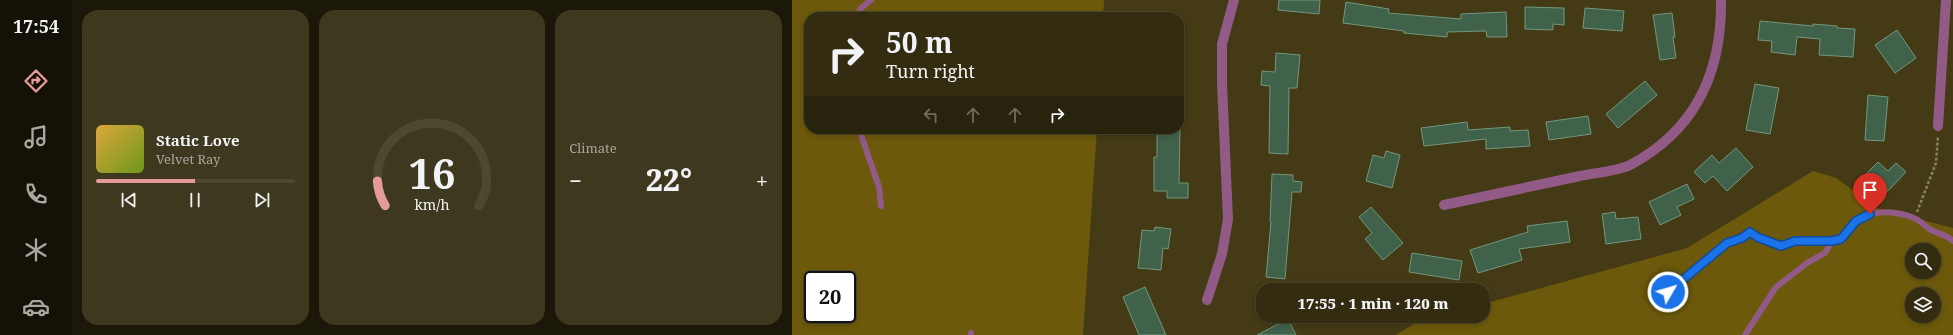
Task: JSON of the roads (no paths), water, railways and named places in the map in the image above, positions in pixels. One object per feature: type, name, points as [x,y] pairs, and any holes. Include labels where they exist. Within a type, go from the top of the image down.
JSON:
[{"type":"street","points":[[1207,300],[1222,254],[1228,219],[1222,84],[1222,44],[1234,0]]},
{"type":"street","points":[[1444,205],[1629,166],[1667,141],[1690,116],[1706,89],[1716,59],[1722,21],[1721,0]]},
{"type":"street","points":[[1938,126],[1946,0]]},
{"type":"lane","points":[[859,12],[860,9],[871,0]]},
{"type":"lane","points":[[861,134],[879,187],[881,206]]},
{"type":"lane","points":[[1668,292],[1727,243],[1742,238],[1750,232],[1757,237],[1781,246],[1795,241],[1832,241],[1841,239],[1856,221],[1870,214],[1896,213],[1915,218],[1930,229],[1948,236],[1953,241]]},
{"type":"lane","points":[[1745,335],[1776,287],[1807,263],[1825,253],[1832,241]]}]
